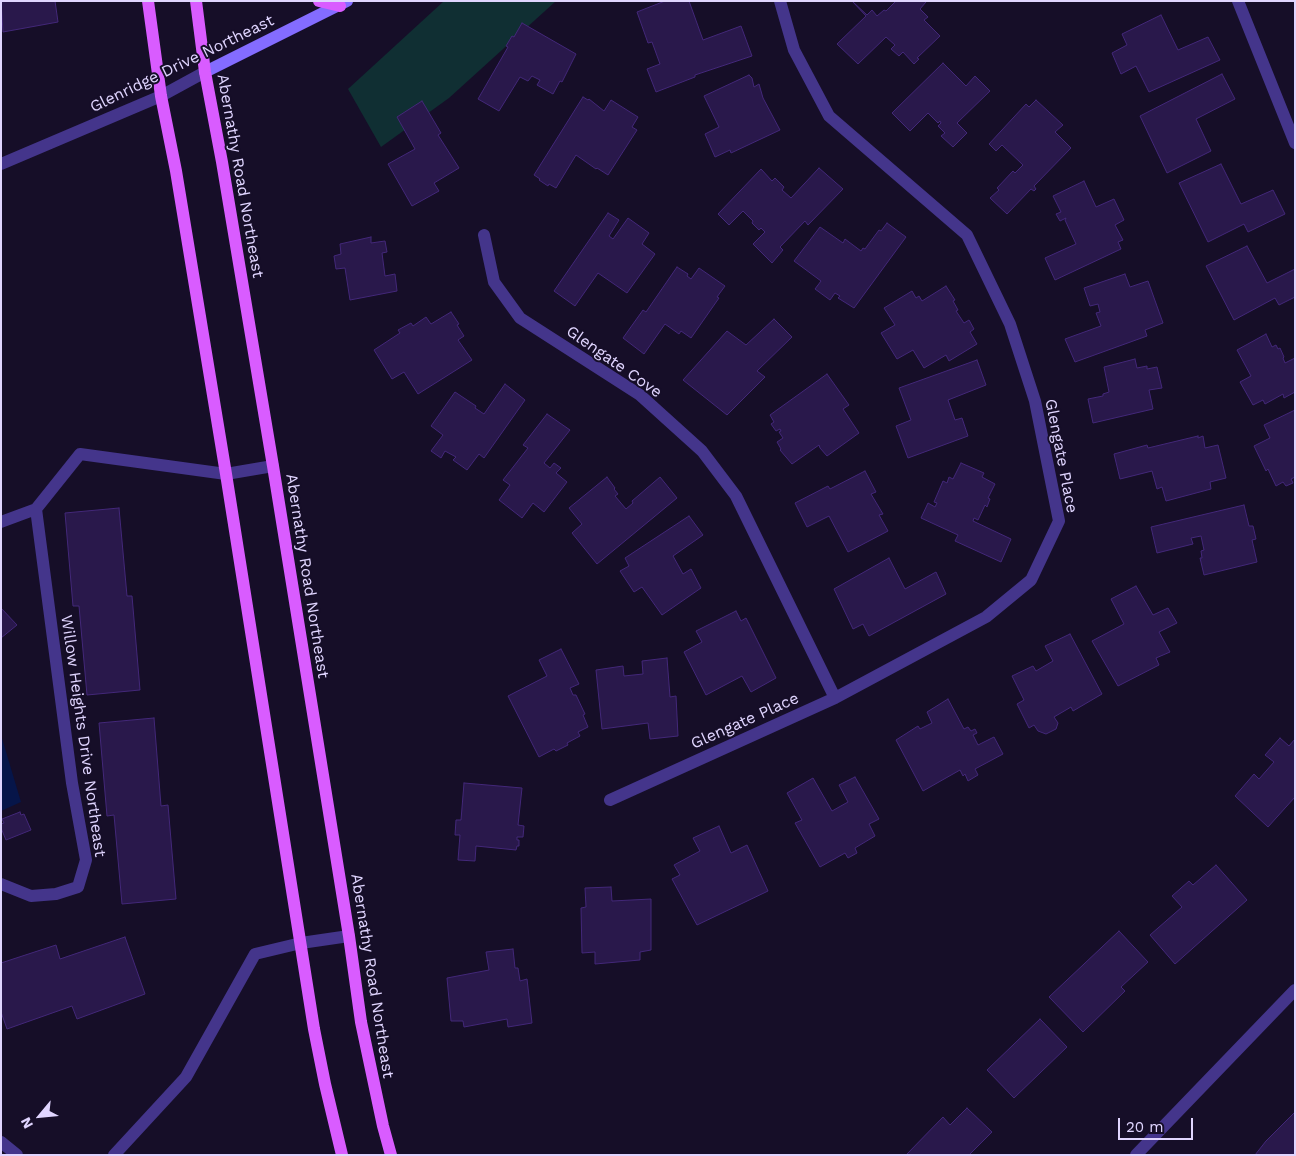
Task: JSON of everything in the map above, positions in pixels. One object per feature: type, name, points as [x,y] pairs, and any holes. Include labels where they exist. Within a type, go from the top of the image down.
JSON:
[{"type":"main road","points":[[148,1],[161,96],[176,171],[323,1075],[342,1155]]},
{"type":"main road","name":"Abernathy Road Northeast","points":[[196,1],[205,72],[273,466],[349,936],[361,1022],[391,1155]]},
{"type":"main road","points":[[319,1],[344,3]]},
{"type":"street","name":"Glengate Place","points":[[610,800],[835,698],[986,617],[1031,580],[1059,521],[1035,401],[1010,324],[967,235],[829,116],[794,50],[780,1]]},
{"type":"street","points":[[1238,1],[1295,143]]},
{"type":"street","name":"Glenridge Drive Northeast","points":[[1,164],[161,96],[344,3]]},
{"type":"street","name":"Glengate Cove","points":[[484,235],[494,282],[520,318],[640,395],[702,451],[736,496],[835,698]]},
{"type":"street","points":[[1,522],[36,509],[80,454],[226,474],[273,466]]},
{"type":"street","name":"Willow Heights Drive Northeast","points":[[1,884],[31,896],[56,894],[78,887],[86,860],[72,783],[36,509]]},
{"type":"street","points":[[114,1155],[186,1077],[255,954],[301,943],[349,936]]},
{"type":"street","points":[[1136,1155],[1295,990]]},
{"type":"street","points":[[1,1142],[17,1155]]},
{"type":"green space","points":[[444,1],[556,1],[449,98],[381,147],[348,89]]},
{"type":"shaded area","points":[[1,735],[21,802],[1,811]]},
{"type":"building","points":[[1,1],[55,1],[58,22],[3,32]]},
{"type":"building","points":[[665,1],[689,1],[703,40],[741,26],[752,56],[695,75],[695,77],[656,92],[647,69],[660,64],[652,42],[648,43],[637,12]]},
{"type":"building","points":[[852,1],[867,15],[872,10],[877,16],[884,10],[886,11],[896,1],[925,1],[920,9],[928,17],[924,20],[940,36],[917,58],[919,59],[914,64],[903,52],[899,56],[891,49],[895,45],[886,37],[858,64],[837,44],[866,16]]},
{"type":"building","points":[[1161,15],[1178,50],[1208,37],[1220,60],[1149,92],[1136,66],[1121,74],[1112,53],[1127,45],[1122,34]]},
{"type":"building","points":[[522,23],[576,54],[562,82],[560,81],[553,94],[537,85],[540,80],[532,76],[528,81],[520,77],[499,111],[478,99],[508,47],[506,46]]},
{"type":"building","points":[[943,63],[966,86],[975,76],[990,91],[957,123],[967,133],[953,147],[941,136],[945,133],[938,126],[941,123],[940,121],[938,123],[928,113],[910,131],[892,113]]},
{"type":"building","points":[[1222,74],[1235,99],[1196,119],[1211,151],[1167,173],[1140,116]]},
{"type":"building","points":[[749,75],[752,78],[754,87],[759,84],[763,98],[780,130],[731,153],[730,150],[715,157],[705,134],[719,127],[704,96]]},
{"type":"building","points":[[583,97],[589,99],[604,111],[611,100],[638,117],[632,127],[637,130],[608,175],[576,155],[556,188],[549,184],[548,186],[534,175]]},
{"type":"building","points":[[1036,100],[1063,125],[1055,132],[1071,148],[1034,186],[1036,189],[1034,191],[1031,189],[1007,214],[990,198],[999,190],[997,188],[1013,171],[1015,173],[1023,165],[1002,145],[996,151],[989,144],[1026,104],[1029,107]]},
{"type":"building","points":[[422,101],[441,133],[438,135],[459,168],[434,183],[439,191],[412,206],[388,164],[415,149],[397,117]]},
{"type":"building","points":[[1221,164],[1241,204],[1273,190],[1285,214],[1248,232],[1244,224],[1208,242],[1179,183]]},
{"type":"building","points":[[819,168],[843,189],[808,225],[805,221],[780,247],[783,250],[772,263],[753,244],[765,232],[761,228],[759,230],[743,211],[729,225],[718,214],[761,169],[772,181],[775,178],[784,187],[782,190],[791,198]]},
{"type":"building","points":[[1084,181],[1096,207],[1114,199],[1124,220],[1115,225],[1123,240],[1118,242],[1121,249],[1055,280],[1045,258],[1076,244],[1065,220],[1066,218],[1060,221],[1056,214],[1061,212],[1053,196]]},
{"type":"building","points":[[608,213],[619,220],[609,236],[613,239],[628,218],[649,233],[642,244],[655,254],[627,293],[598,273],[575,306],[554,291]]},
{"type":"building","points":[[887,223],[906,237],[854,308],[838,298],[840,296],[835,293],[830,300],[815,289],[821,281],[794,261],[820,227],[843,243],[845,239],[861,251],[863,248],[865,249],[879,230],[881,231]]},
{"type":"building","points":[[371,237],[371,243],[385,241],[387,252],[382,253],[385,276],[395,274],[397,291],[350,300],[345,268],[336,269],[334,256],[341,254],[340,244]]},
{"type":"building","points":[[1247,246],[1267,283],[1295,269],[1295,297],[1279,305],[1275,298],[1234,320],[1206,266]]},
{"type":"building","points":[[677,267],[688,274],[687,276],[691,279],[699,268],[725,286],[717,297],[719,298],[691,338],[681,331],[679,334],[665,324],[644,354],[623,338],[643,310],[646,312]]},
{"type":"building","points":[[1125,274],[1130,287],[1148,281],[1163,323],[1145,330],[1147,336],[1075,362],[1065,339],[1101,326],[1096,313],[1100,312],[1098,304],[1090,306],[1084,288]]},
{"type":"building","points":[[946,286],[955,300],[953,301],[958,310],[956,311],[964,323],[969,320],[974,329],[970,332],[977,344],[949,361],[946,355],[924,368],[913,350],[897,359],[881,333],[895,325],[884,308],[912,291],[916,298],[919,296],[922,301]]},
{"type":"building","points":[[451,312],[464,336],[458,340],[472,360],[418,394],[404,372],[392,379],[374,350],[400,333],[398,330],[411,323],[413,326],[426,317],[431,324]]},
{"type":"building","points":[[774,319],[792,337],[757,371],[765,377],[727,415],[683,380],[727,331],[746,345]]},
{"type":"building","points":[[1266,334],[1272,347],[1276,345],[1278,349],[1280,348],[1285,363],[1295,358],[1295,392],[1284,398],[1283,394],[1265,404],[1263,400],[1253,405],[1240,382],[1251,376],[1237,350]]},
{"type":"building","points":[[1135,359],[1137,368],[1157,367],[1162,388],[1149,390],[1153,409],[1093,423],[1088,399],[1103,396],[1103,394],[1109,392],[1104,367]]},
{"type":"building","points":[[977,360],[986,385],[948,400],[955,420],[962,418],[968,436],[908,458],[896,426],[911,420],[899,388]]},
{"type":"building","points":[[827,374],[849,405],[843,409],[859,433],[827,456],[819,445],[792,464],[780,450],[777,442],[783,438],[779,432],[781,431],[780,429],[776,431],[771,424],[774,422],[770,415]]},
{"type":"building","points":[[505,384],[525,400],[484,458],[479,454],[467,470],[453,460],[456,457],[445,451],[441,458],[431,451],[443,435],[431,426],[455,392],[476,406],[475,408],[484,414]]},
{"type":"building","points":[[1295,410],[1295,477],[1291,479],[1293,483],[1286,486],[1283,482],[1276,486],[1268,469],[1266,471],[1254,446],[1270,438],[1264,425]]},
{"type":"building","points":[[547,414],[570,430],[544,463],[550,468],[554,463],[561,468],[556,473],[567,482],[544,512],[533,503],[522,518],[499,500],[510,485],[503,480],[528,448],[523,445]]},
{"type":"building","points":[[1198,436],[1198,438],[1203,436],[1205,448],[1218,445],[1226,478],[1210,482],[1211,489],[1166,501],[1162,487],[1157,489],[1152,471],[1120,479],[1114,454],[1147,445],[1148,448]]},
{"type":"building","points":[[961,463],[984,473],[982,477],[995,484],[988,498],[990,499],[987,507],[985,505],[978,520],[974,518],[973,521],[1011,539],[1001,562],[955,541],[958,535],[921,518],[928,503],[935,507],[937,503],[934,502],[943,481],[947,483],[949,477],[953,479]]},
{"type":"building","points":[[865,471],[876,492],[871,494],[883,514],[879,515],[888,531],[848,552],[829,516],[807,527],[795,503],[828,486],[830,489]]},
{"type":"building","points":[[607,477],[618,494],[615,496],[626,509],[633,503],[632,501],[660,477],[677,498],[597,564],[572,533],[582,524],[569,508]]},
{"type":"building","points":[[1244,505],[1249,526],[1253,526],[1256,539],[1252,540],[1257,562],[1204,575],[1200,558],[1202,558],[1201,551],[1204,550],[1201,536],[1191,538],[1193,544],[1157,553],[1151,527]]},
{"type":"building","points":[[119,508],[127,596],[132,596],[140,690],[87,695],[79,606],[73,606],[65,513]]},
{"type":"building","points":[[689,516],[703,535],[673,556],[683,574],[691,569],[701,588],[662,615],[642,587],[634,592],[620,571],[629,566],[625,558]]},
{"type":"building","points":[[889,558],[905,589],[936,572],[946,594],[869,636],[863,624],[853,629],[834,589]]},
{"type":"building","points":[[1136,586],[1153,615],[1168,608],[1177,623],[1159,632],[1170,652],[1156,658],[1159,665],[1118,686],[1092,641],[1124,624],[1111,599]]},
{"type":"building","points":[[1,608],[17,625],[1,638]]},
{"type":"building","points":[[736,611],[741,621],[746,618],[776,678],[751,692],[742,676],[706,695],[684,652],[702,642],[696,631]]},
{"type":"building","points":[[1070,634],[1102,694],[1073,711],[1071,707],[1054,717],[1058,723],[1056,729],[1046,734],[1038,731],[1034,725],[1029,728],[1017,704],[1024,700],[1012,676],[1033,666],[1036,671],[1053,661],[1045,646]]},
{"type":"building","points":[[561,649],[579,684],[570,688],[573,695],[576,695],[585,714],[583,715],[588,727],[578,732],[580,736],[567,743],[568,745],[556,751],[554,749],[539,757],[508,696],[547,676],[539,660]]},
{"type":"building","points":[[667,658],[670,697],[676,696],[678,736],[650,739],[648,723],[602,729],[596,670],[623,666],[624,676],[643,674],[642,661]]},
{"type":"building","points":[[948,699],[964,729],[968,727],[971,731],[975,729],[977,733],[973,735],[978,745],[994,737],[1003,754],[975,769],[978,775],[968,781],[965,774],[963,776],[960,770],[923,791],[896,740],[918,726],[920,729],[932,723],[927,712]]},
{"type":"building","points":[[154,718],[161,806],[168,805],[176,899],[122,904],[114,815],[107,816],[99,723]]},
{"type":"building","points":[[1280,738],[1289,746],[1295,739],[1295,797],[1268,827],[1235,796],[1254,774],[1259,779],[1274,762],[1265,755]]},
{"type":"building","points":[[855,777],[879,819],[869,824],[875,836],[855,848],[857,853],[848,858],[845,853],[820,867],[795,823],[802,820],[787,793],[813,778],[832,811],[848,802],[839,785]]},
{"type":"building","points":[[464,783],[522,788],[518,825],[524,826],[523,837],[517,837],[519,846],[517,846],[516,850],[476,846],[475,861],[458,860],[460,835],[455,835],[456,820],[461,820]]},
{"type":"building","points":[[20,812],[21,815],[24,814],[31,830],[6,840],[1,828],[1,824],[4,823],[2,819]]},
{"type":"building","points":[[719,826],[731,853],[747,845],[768,891],[697,925],[672,879],[680,875],[674,865],[700,851],[693,838]]},
{"type":"building","points":[[1216,865],[1247,900],[1175,964],[1150,935],[1182,907],[1172,896],[1189,881],[1193,885]]},
{"type":"building","points":[[611,887],[612,901],[651,899],[651,950],[640,952],[640,960],[595,964],[595,952],[582,953],[581,908],[586,907],[585,888]]},
{"type":"building","points":[[1119,931],[1148,962],[1121,987],[1125,991],[1083,1032],[1049,997]]},
{"type":"building","points":[[125,937],[145,994],[77,1019],[72,1006],[7,1029],[1,1012],[1,963],[56,945],[60,959]]},
{"type":"building","points":[[513,949],[515,968],[518,968],[520,981],[527,979],[532,1023],[508,1027],[507,1019],[464,1027],[463,1021],[451,1021],[447,978],[489,970],[486,952]]},
{"type":"building","points":[[1040,1019],[1067,1047],[1014,1098],[987,1070]]},
{"type":"building","points":[[967,1108],[992,1132],[969,1155],[906,1155],[943,1117],[950,1125]]},
{"type":"building","points":[[1295,1112],[1295,1155],[1255,1155],[1266,1141]]}]
